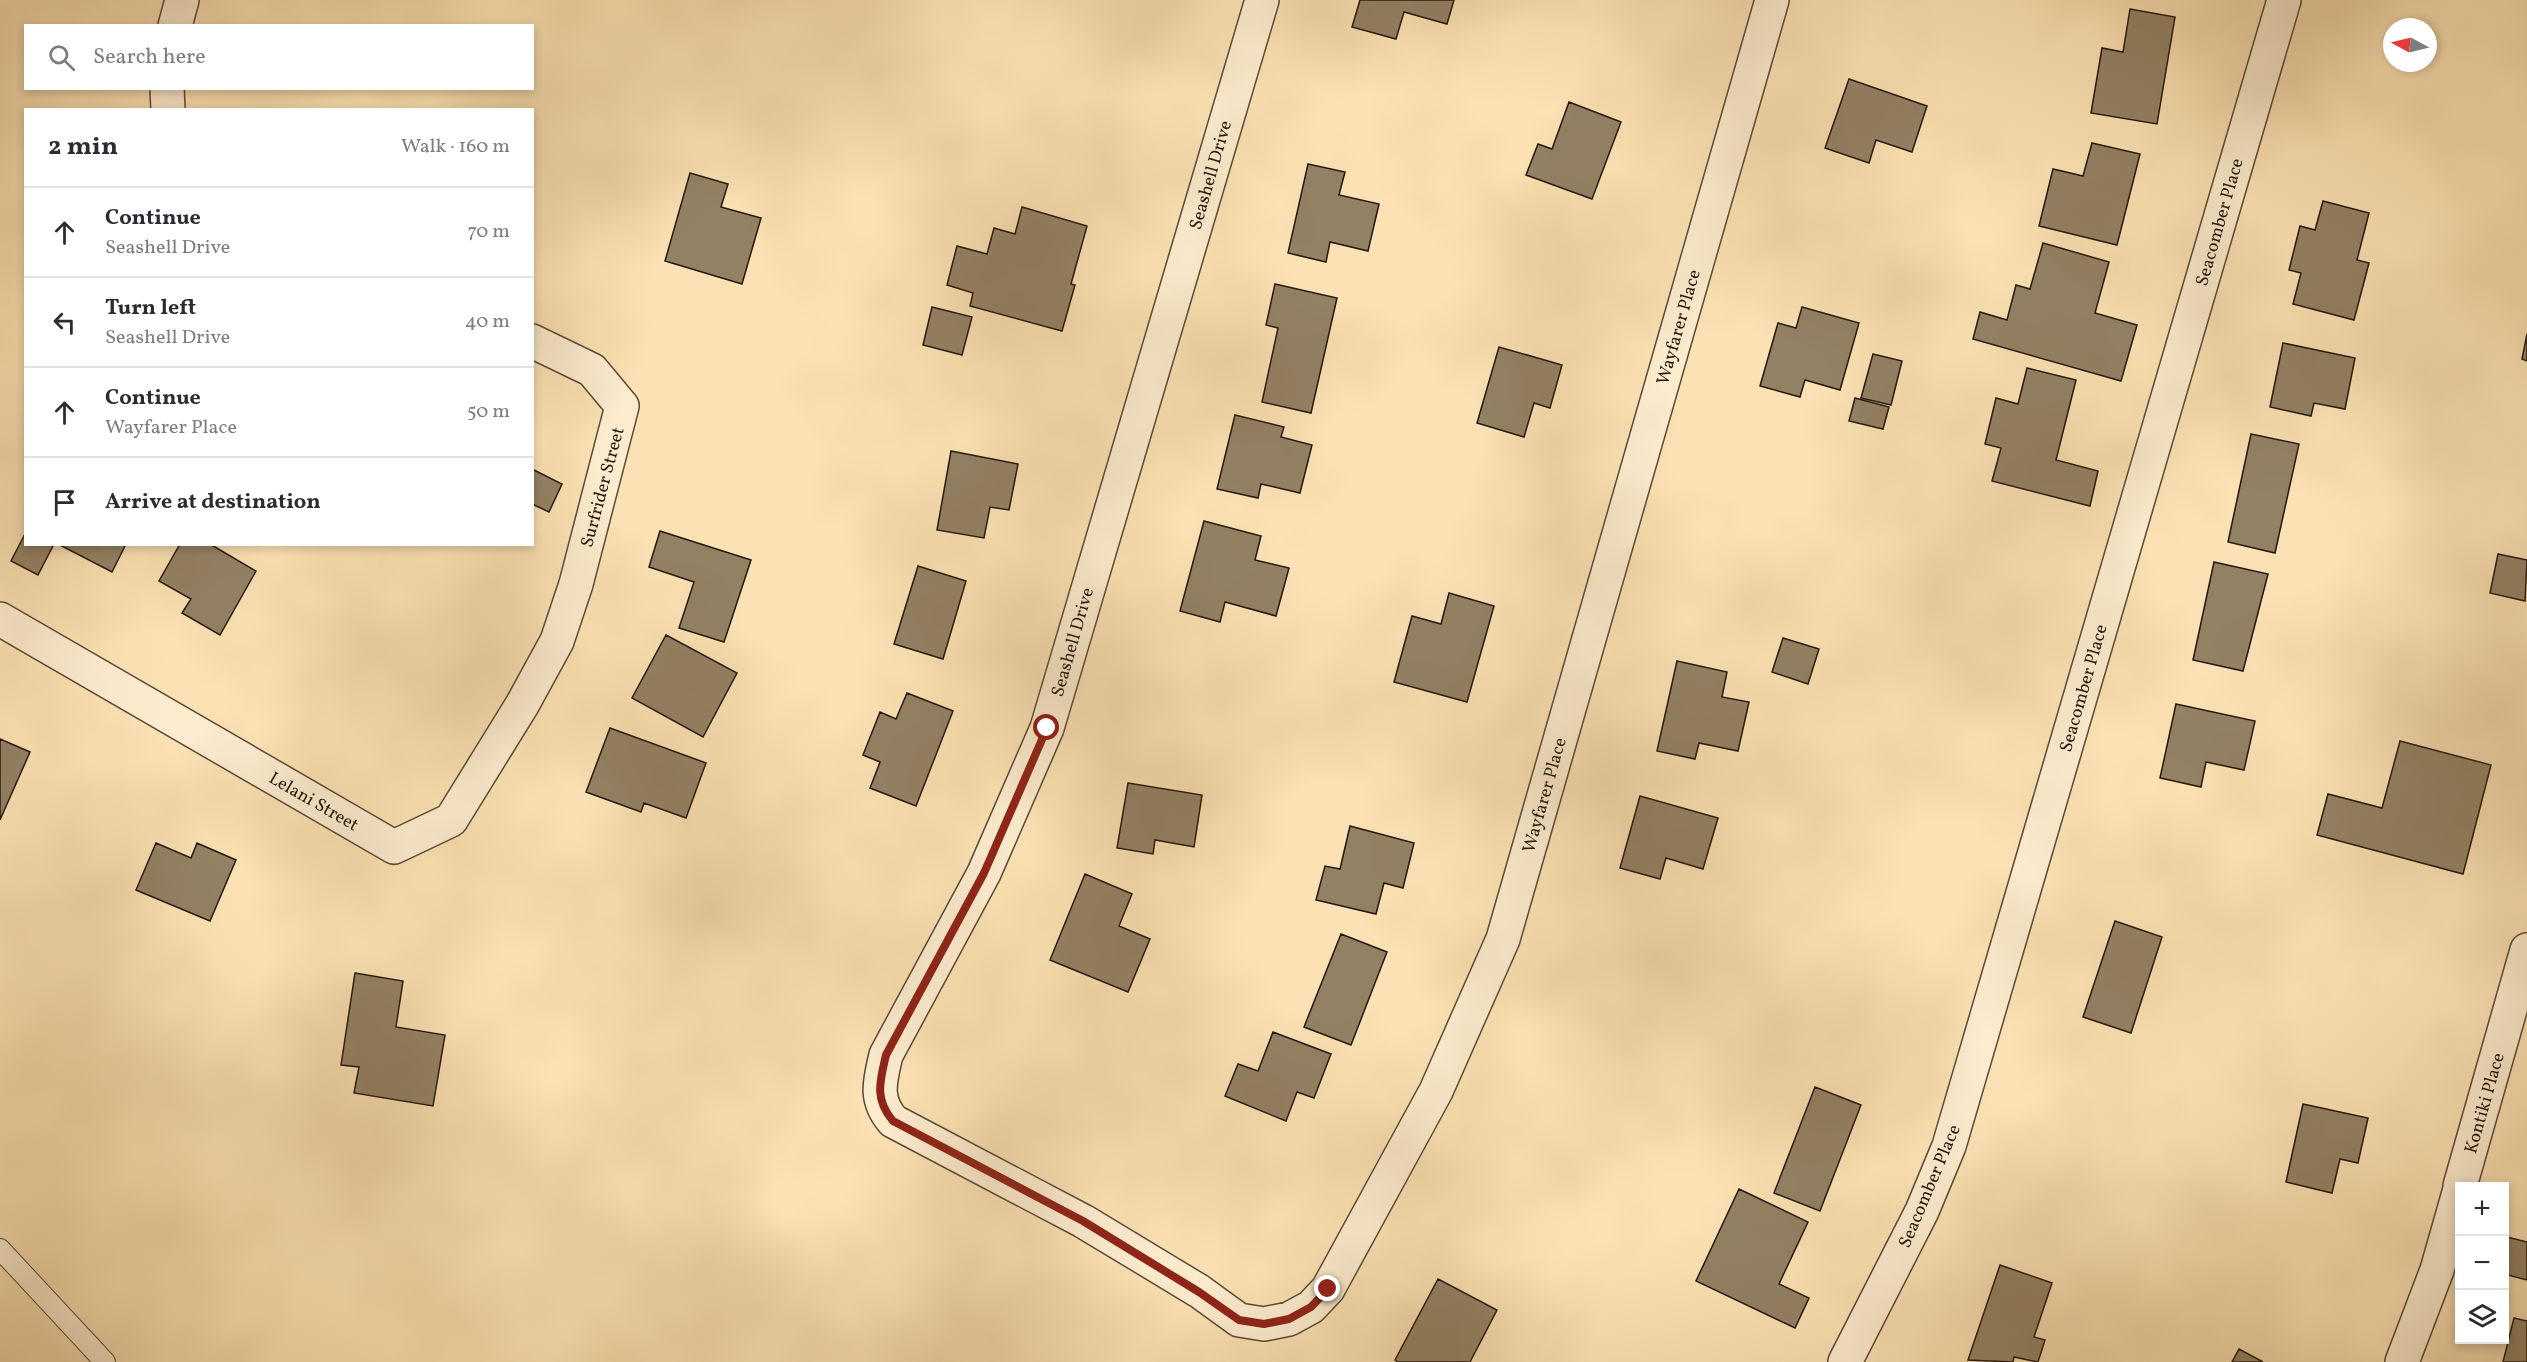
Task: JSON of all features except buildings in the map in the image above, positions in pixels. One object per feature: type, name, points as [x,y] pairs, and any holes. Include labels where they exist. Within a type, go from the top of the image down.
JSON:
[{"type":"street","points":[[176,24],[182,0]]},
{"type":"street","name":"Seashell Drive","points":[[1083,1221],[893,1121],[882,1109],[879,1087],[886,1055],[984,873],[1047,728],[1262,0]]},
{"type":"street","name":"Wayfarer Place","points":[[1083,1221],[1199,1292],[1239,1320],[1264,1324],[1289,1319],[1311,1307],[1328,1289],[1436,1091],[1503,939],[1772,0]]},
{"type":"street","name":"Seacomber Place","points":[[1845,1362],[1923,1211],[1949,1146],[2284,0]]},
{"type":"street","points":[[167,90],[168,108]]},
{"type":"street","name":"Surfrider Street","points":[[534,342],[592,370],[622,406],[576,584],[557,641]]},
{"type":"street","name":"Lelani Street","points":[[0,619],[394,846],[451,820],[522,705],[557,641]]},
{"type":"street","name":"Kontiki Place","points":[[2462,1182],[2527,950]]},
{"type":"street","name":"Kontiki Place","points":[[2402,1362],[2437,1270],[2455,1206]]},
{"type":"lane","points":[[0,1249],[105,1362]]},
{"type":"route","points":[[1047,728],[984,873],[886,1055],[879,1087],[882,1109],[893,1121],[1083,1221],[1199,1292],[1239,1320],[1264,1324],[1289,1319],[1311,1307],[1328,1289]]}]
